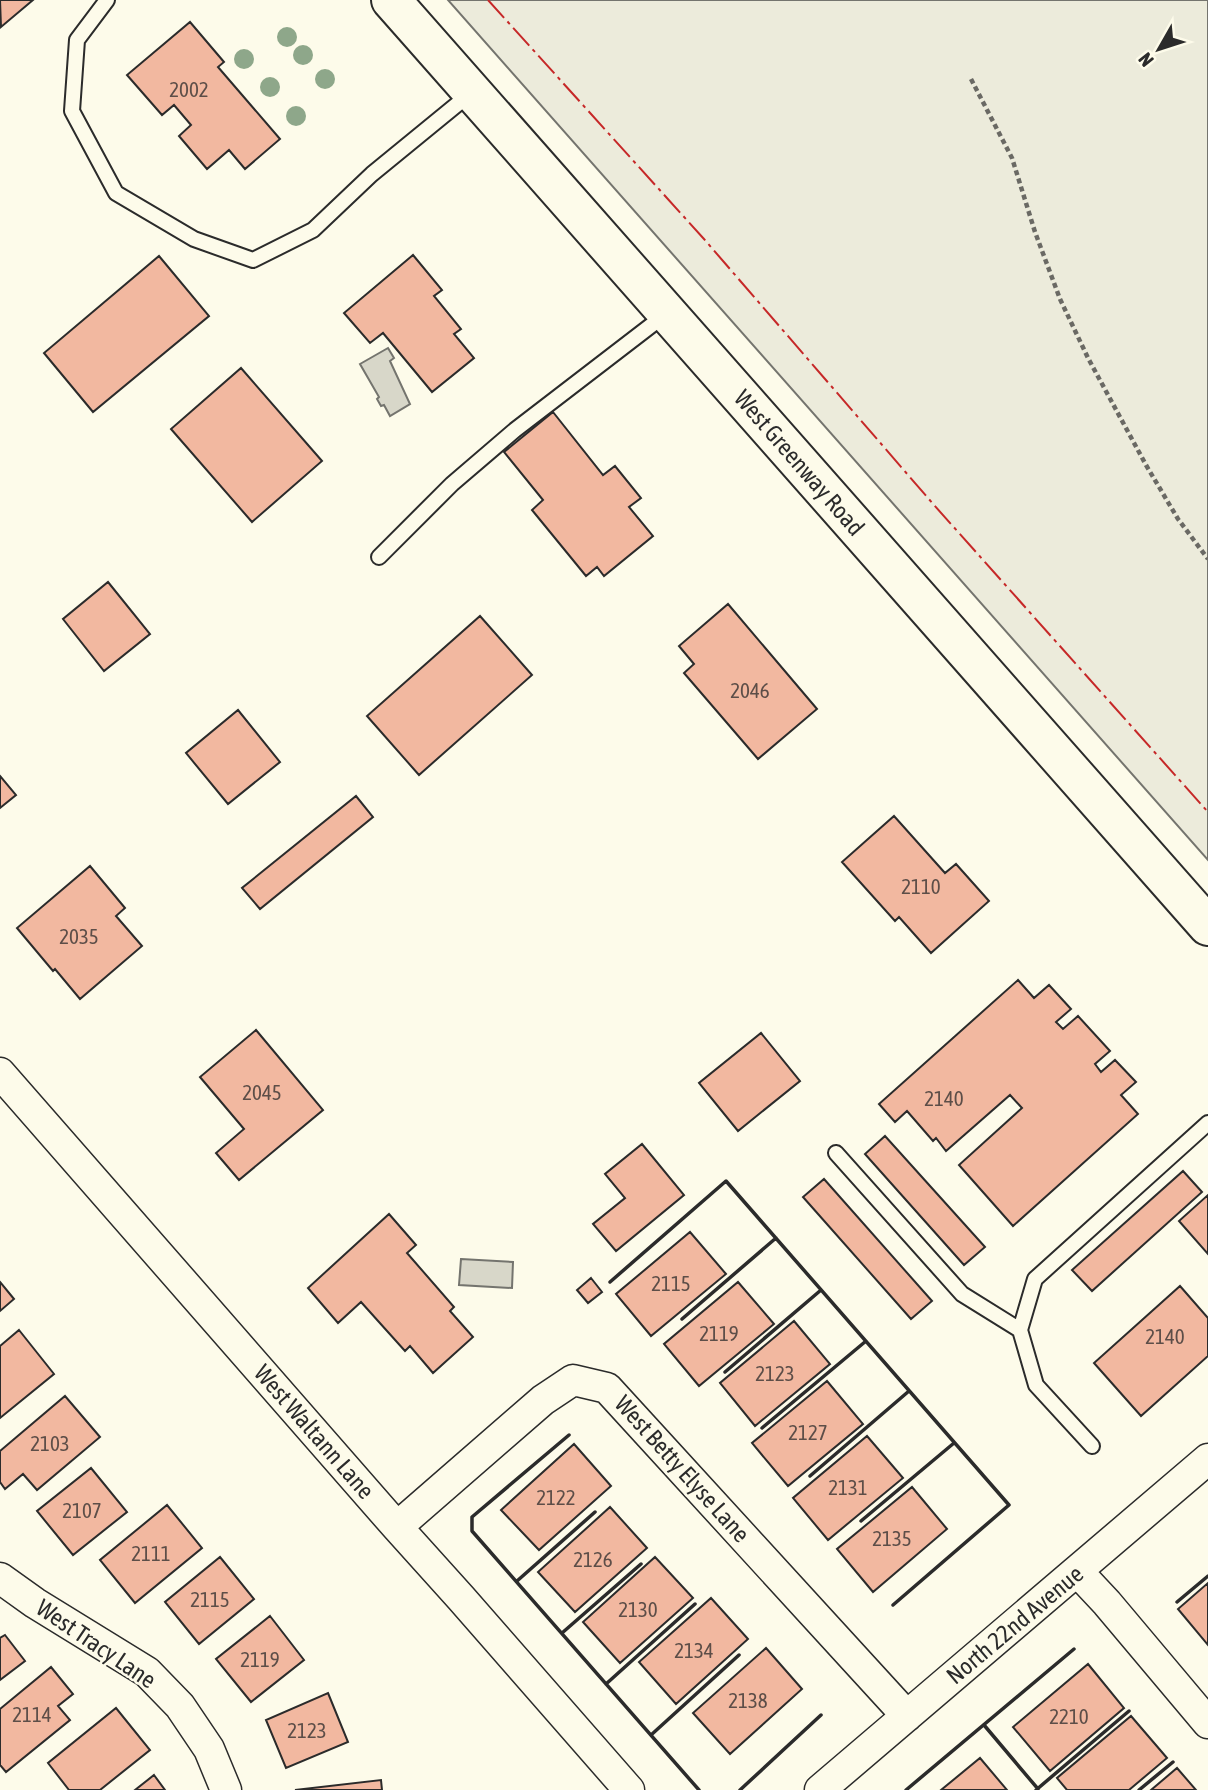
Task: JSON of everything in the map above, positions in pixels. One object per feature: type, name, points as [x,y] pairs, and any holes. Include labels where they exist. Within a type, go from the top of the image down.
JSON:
[{"type":"main road","name":"West Greenway Road","points":[[391,0],[1208,926]]},
{"type":"street","name":"West Waltann Lane","points":[[0,1073],[629,1790]]},
{"type":"street","name":"West Betty Elyse Lane","points":[[397,1527],[543,1400],[573,1380],[607,1388],[907,1716]]},
{"type":"street","name":"North 22nd Avenue","points":[[824,1789],[1208,1459]]},
{"type":"street","points":[[1078,1572],[1208,1723]]},
{"type":"street","name":"West Tracy Lane","points":[[0,1578],[35,1603],[147,1672],[180,1706],[209,1749],[226,1790]]},
{"type":"lane","points":[[107,0],[77,40],[72,111],[116,193],[194,239],[253,260],[313,230],[372,174],[472,92]]},
{"type":"lane","points":[[379,557],[462,475],[515,430],[667,313]]},
{"type":"lane","points":[[1092,1446],[1036,1385],[1020,1330],[1035,1279],[1208,1123]]},
{"type":"lane","points":[[836,1153],[962,1294],[1020,1330]]},
{"type":"path","points":[[971,79],[1012,158],[1060,299],[1088,358],[1171,508],[1208,559]]},
{"type":"shaded area","points":[[448,0],[1208,0],[1208,860]]},
{"type":"shaded area","points":[[388,348],[394,358],[390,361],[410,404],[390,416],[384,405],[381,406],[377,399],[379,397],[360,364]]},
{"type":"shaded area","points":[[461,1259],[513,1262],[512,1288],[459,1285]]},
{"type":"building","points":[[0,0],[33,0],[1,27]]},
{"type":"building","points":[[190,22],[224,62],[218,67],[280,139],[245,169],[229,150],[207,169],[179,136],[191,125],[174,105],[162,115],[127,75]]},
{"type":"building","points":[[413,255],[442,290],[434,296],[461,329],[454,334],[474,358],[432,392],[383,333],[370,343],[344,313]]},
{"type":"building","points":[[159,256],[209,316],[93,412],[44,353]]},
{"type":"building","points":[[241,368],[322,461],[252,522],[171,429]]},
{"type":"building","points":[[553,412],[603,475],[615,466],[641,498],[629,507],[653,536],[604,576],[597,567],[586,576],[532,510],[543,500],[504,452]]},
{"type":"building","points":[[108,582],[150,634],[104,671],[63,619]]},
{"type":"building","points":[[728,604],[817,709],[758,759],[684,673],[694,664],[679,646]]},
{"type":"building","points":[[480,616],[532,675],[419,775],[367,716]]},
{"type":"building","points":[[238,710],[280,762],[228,804],[186,753]]},
{"type":"building","points":[[0,776],[16,795],[0,808]]},
{"type":"building","points":[[356,796],[373,817],[260,909],[242,888]]},
{"type":"building","points":[[894,816],[945,873],[956,864],[989,901],[931,953],[899,917],[895,921],[842,862]]},
{"type":"building","points":[[90,866],[125,908],[116,916],[142,946],[80,999],[17,928]]},
{"type":"building","points":[[1018,980],[1034,998],[1049,985],[1071,1009],[1056,1022],[1063,1029],[1078,1016],[1110,1051],[1095,1064],[1101,1072],[1115,1060],[1136,1082],[1121,1095],[1138,1114],[1013,1226],[959,1165],[1022,1108],[1010,1095],[946,1151],[936,1138],[933,1141],[907,1111],[895,1122],[879,1104]]},
{"type":"building","points":[[256,1030],[323,1110],[239,1180],[216,1153],[244,1129],[200,1077]]},
{"type":"building","points":[[761,1033],[800,1081],[738,1131],[699,1083]]},
{"type":"building","points":[[885,1136],[985,1247],[964,1265],[865,1154]]},
{"type":"building","points":[[642,1144],[684,1195],[616,1251],[593,1224],[625,1198],[605,1174]]},
{"type":"building","points":[[1183,1171],[1202,1192],[1092,1291],[1072,1270]]},
{"type":"building","points":[[824,1179],[932,1301],[911,1319],[803,1197]]},
{"type":"building","points":[[1208,1195],[1208,1254],[1179,1221]]},
{"type":"building","points":[[389,1214],[416,1245],[407,1253],[454,1307],[450,1311],[473,1337],[433,1373],[410,1346],[405,1351],[361,1302],[338,1323],[308,1288]]},
{"type":"building","points":[[690,1232],[726,1274],[651,1336],[616,1294]]},
{"type":"building","points":[[591,1278],[602,1292],[588,1303],[577,1290]]},
{"type":"building","points":[[0,1282],[14,1299],[0,1311]]},
{"type":"building","points":[[738,1282],[774,1324],[699,1386],[664,1344]]},
{"type":"building","points":[[1180,1286],[1208,1318],[1208,1356],[1141,1416],[1094,1363]]},
{"type":"building","points":[[794,1321],[830,1364],[755,1426],[720,1383]]},
{"type":"building","points":[[19,1330],[54,1374],[0,1418],[0,1346]]},
{"type":"building","points":[[827,1381],[863,1424],[788,1486],[752,1443]]},
{"type":"building","points":[[65,1396],[100,1437],[37,1490],[23,1474],[5,1489],[0,1482],[0,1451]]},
{"type":"building","points":[[867,1436],[903,1478],[828,1540],[793,1498]]},
{"type":"building","points":[[574,1444],[611,1486],[539,1550],[501,1510]]},
{"type":"building","points":[[91,1468],[127,1512],[73,1555],[37,1511]]},
{"type":"building","points":[[912,1487],[947,1529],[873,1592],[837,1549]]},
{"type":"building","points":[[167,1505],[202,1548],[135,1603],[100,1560]]},
{"type":"building","points":[[610,1507],[647,1548],[575,1612],[538,1572]]},
{"type":"building","points":[[220,1557],[254,1599],[199,1644],[165,1602]]},
{"type":"building","points":[[655,1557],[693,1598],[620,1663],[583,1622]]},
{"type":"building","points":[[1208,1583],[1208,1645],[1178,1609]]},
{"type":"building","points":[[711,1598],[748,1639],[676,1704],[639,1662]]},
{"type":"building","points":[[270,1616],[304,1660],[251,1702],[216,1659]]},
{"type":"building","points":[[5,1635],[25,1661],[0,1680],[0,1638]]},
{"type":"building","points":[[766,1648],[802,1689],[730,1754],[693,1713]]},
{"type":"building","points":[[1088,1664],[1124,1708],[1050,1771],[1013,1727]]},
{"type":"building","points":[[51,1667],[73,1694],[58,1706],[70,1720],[6,1772],[0,1765],[0,1709]]},
{"type":"building","points":[[328,1693],[348,1742],[286,1768],[266,1720]]},
{"type":"building","points":[[116,1708],[150,1750],[100,1790],[69,1790],[48,1763]]},
{"type":"building","points":[[1131,1716],[1167,1758],[1129,1790],[1067,1790],[1057,1778]]},
{"type":"building","points":[[980,1758],[1007,1790],[941,1790]]},
{"type":"building","points":[[1177,1768],[1196,1790],[1151,1790]]},
{"type":"building","points":[[154,1775],[165,1790],[135,1790]]},
{"type":"building","points":[[381,1780],[382,1790],[295,1790]]},
{"type":"wall","points":[[610,1282],[726,1181],[1009,1505],[893,1605]]},
{"type":"wall","points":[[682,1319],[776,1238]]},
{"type":"wall","points":[[725,1372],[821,1290]]},
{"type":"wall","points":[[762,1428],[866,1341]]},
{"type":"wall","points":[[810,1476],[909,1391]]},
{"type":"wall","points":[[569,1435],[472,1517],[472,1531],[699,1790]]},
{"type":"wall","points":[[861,1521],[954,1443]]},
{"type":"wall","points":[[517,1581],[595,1512]]},
{"type":"wall","points":[[562,1633],[641,1564]]},
{"type":"wall","points":[[1177,1602],[1208,1576]]},
{"type":"wall","points":[[606,1684],[695,1604]]},
{"type":"wall","points":[[906,1790],[1074,1649]]},
{"type":"wall","points":[[651,1735],[739,1655]]},
{"type":"wall","points":[[1036,1790],[1129,1711]]},
{"type":"wall","points":[[740,1790],[821,1715]]},
{"type":"wall","points":[[984,1725],[1038,1789]]},
{"type":"wall","points":[[1139,1790],[1173,1762]]},
{"type":"power","points":[[488,0],[704,239],[934,505],[1208,812]]}]
